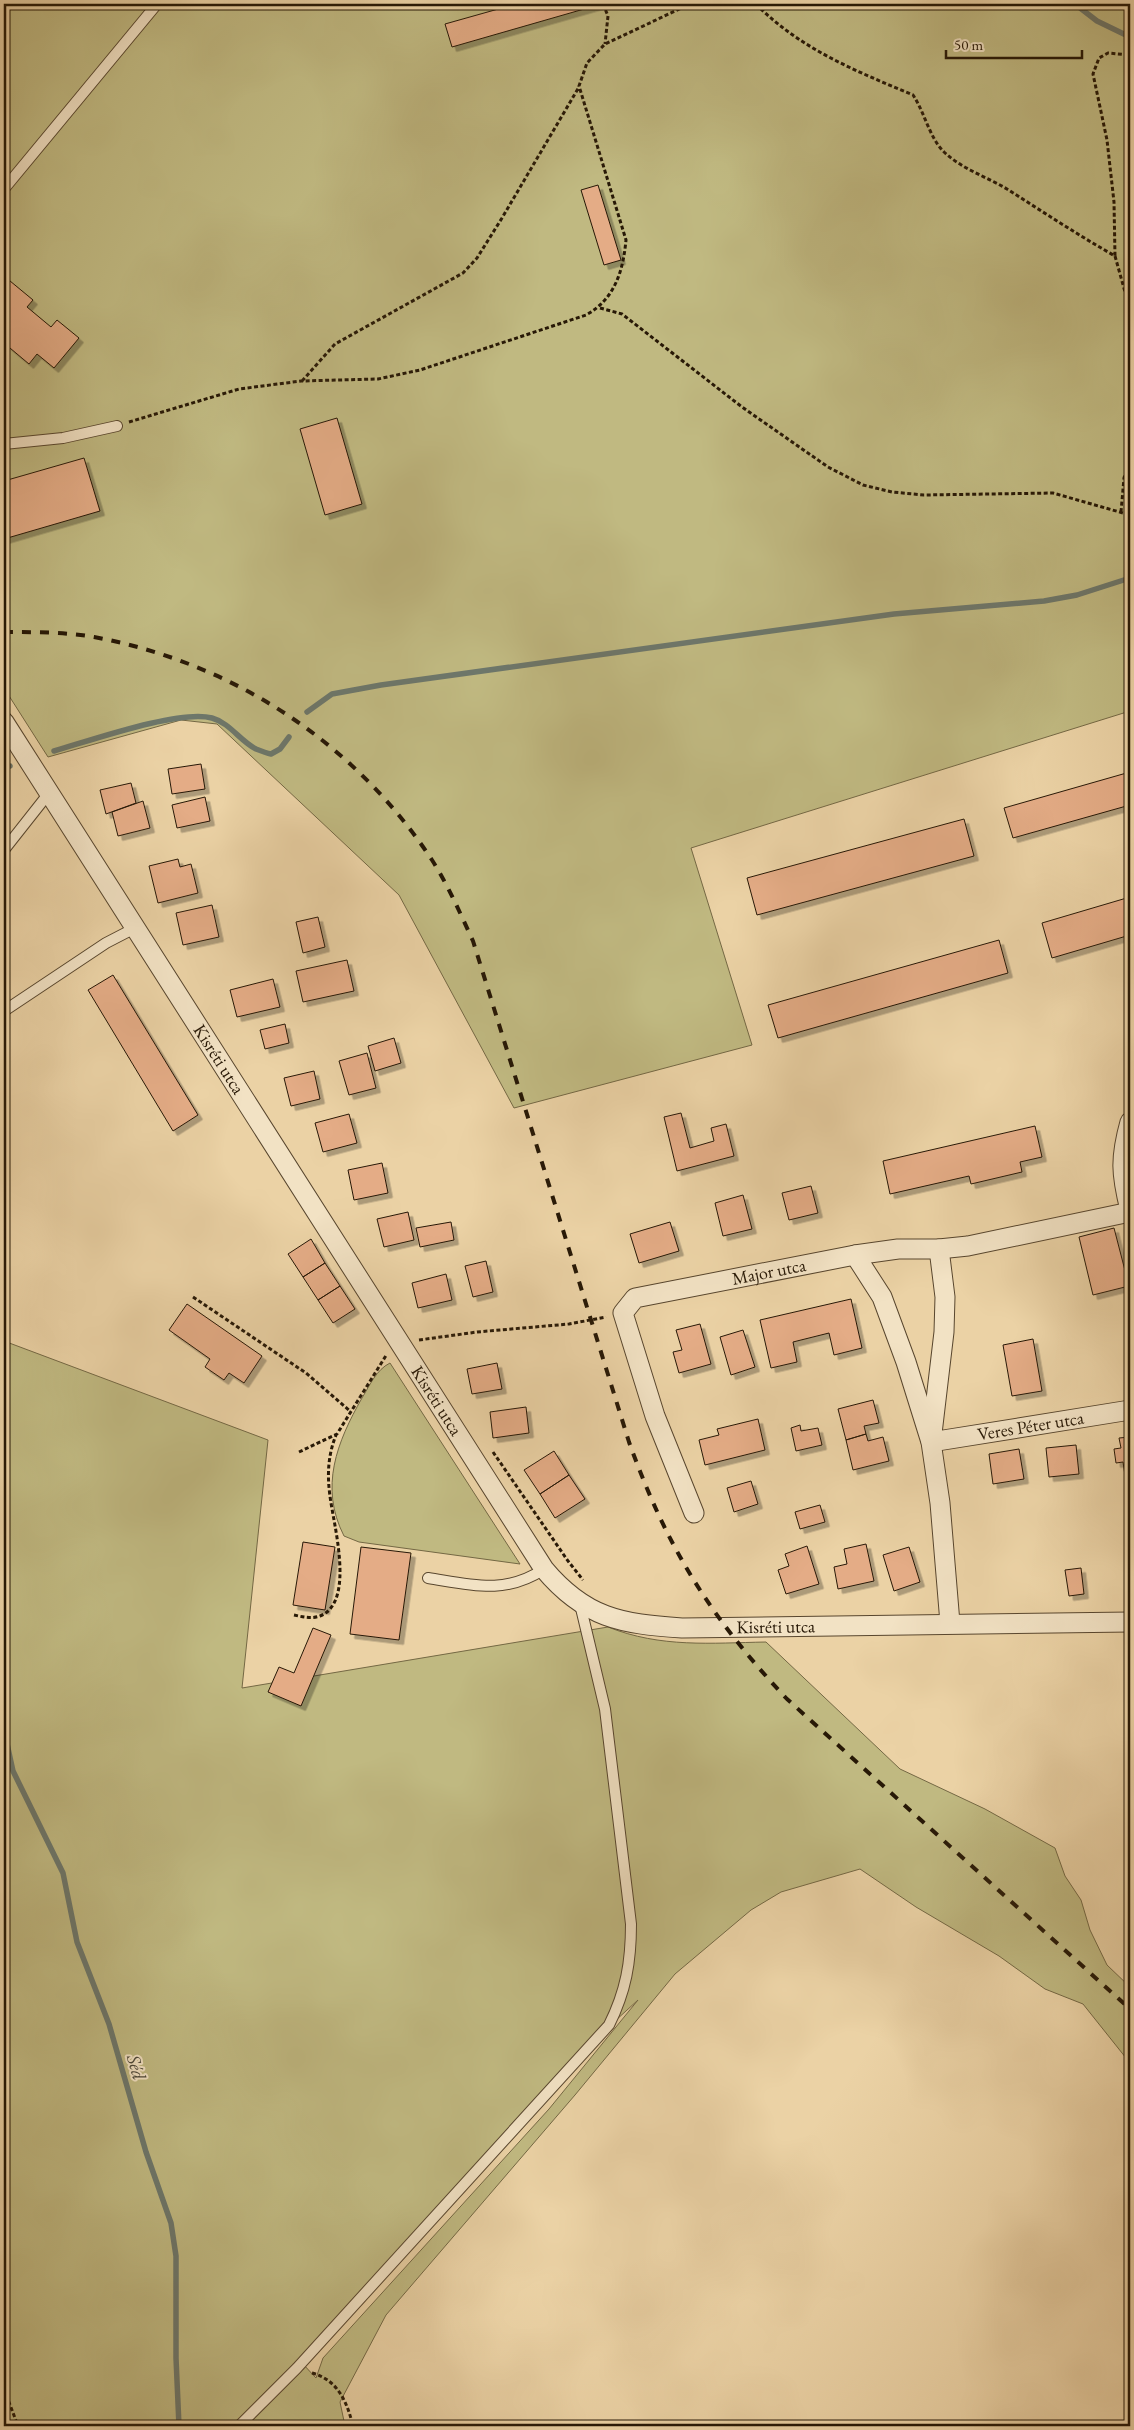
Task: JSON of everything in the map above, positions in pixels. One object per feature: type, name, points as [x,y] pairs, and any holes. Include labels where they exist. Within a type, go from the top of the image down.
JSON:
[{"type":"street","name":"Kisréti utca","points":[[6,732],[48,792],[544,1569],[559,1587],[580,1604],[605,1616],[629,1623],[682,1628],[1130,1622]]},
{"type":"street","name":"Major utca","points":[[623,1313],[635,1298],[855,1255],[898,1249],[939,1249],[968,1246],[1130,1210],[1122,1179],[1122,1153],[1130,1122]]},
{"type":"street","points":[[931,1442],[944,1332],[945,1297],[939,1249]]},
{"type":"street","points":[[855,1255],[882,1297],[906,1362],[931,1442],[940,1503],[950,1623]]},
{"type":"street","points":[[623,1313],[655,1416],[694,1513]]},
{"type":"street","name":"Veres Péter utca","points":[[931,1442],[1130,1410]]},
{"type":"lane","points":[[4,189],[157,4]]},
{"type":"lane","points":[[4,444],[63,438],[117,426]]},
{"type":"lane","points":[[4,850],[48,792]]},
{"type":"lane","points":[[4,1010],[106,943],[135,928]]},
{"type":"lane","points":[[428,1578],[496,1587],[527,1580],[544,1569]]},
{"type":"lane","points":[[240,2426],[297,2368],[609,2024],[621,2000],[630,1958],[631,1924],[605,1709],[580,1604]]},
{"type":"path","points":[[604,4],[608,16],[606,44]]},
{"type":"path","points":[[301,381],[340,340],[463,273],[477,258],[502,218],[579,86],[587,63],[606,44],[690,4]]},
{"type":"path","points":[[756,4],[807,45],[836,62],[912,95],[919,104],[930,131],[944,151],[959,163],[1006,189],[1067,229],[1115,256]]},
{"type":"path","points":[[1130,55],[1108,53],[1099,58],[1093,74],[1107,140],[1114,202],[1115,256],[1130,310]]},
{"type":"path","points":[[117,426],[239,389],[301,381],[378,379],[420,370],[586,315],[600,308],[609,296],[623,266],[626,240],[579,86]]},
{"type":"path","points":[[600,308],[622,314],[742,407],[828,466],[863,485],[892,492],[924,495],[1053,493],[1130,515]]},
{"type":"path","points":[[1121,512],[1124,478],[1130,458]]},
{"type":"path","points":[[193,1297],[306,1373],[350,1411]]},
{"type":"path","points":[[541,1326],[569,1324],[623,1313]]},
{"type":"path","points":[[417,1340],[423,1348]]},
{"type":"path","points":[[294,1616],[319,1617],[326,1613],[336,1596],[340,1552],[330,1497],[328,1464],[337,1434]]},
{"type":"path","points":[[490,1447],[568,1561],[586,1582]]},
{"type":"path","points":[[297,2368],[320,2375],[339,2389],[349,2410],[353,2426]]},
{"type":"path","points":[[4,2389],[18,2426]]},
{"type":"shaded area","points":[[4,4],[1130,4],[1130,711],[691,848],[752,1045],[514,1108],[399,895],[217,724],[181,720],[48,757],[4,688]]},
{"type":"shaded area","points":[[4,1341],[268,1440],[242,1688],[608,1627],[647,1638],[686,1643],[766,1642],[900,1769],[985,1809],[1055,1848],[1065,1876],[1081,1900],[1090,1930],[1107,1965],[1130,1987],[1130,2063],[1083,2004],[1045,1989],[999,1956],[916,1907],[860,1869],[781,1892],[751,1910],[675,1974],[575,2095],[386,2315],[340,2402],[345,2426],[4,2426]],"holes":[[[638,2000],[549,2109],[323,2358],[316,2378],[302,2363],[603,2032]]]},
{"type":"shaded area","points":[[390,1363],[520,1564],[359,1542],[344,1536],[333,1500],[332,1482],[334,1465],[345,1431],[353,1415],[377,1374]]},
{"type":"building","points":[[516,4],[598,5],[452,47],[445,24]]},
{"type":"building","points":[[598,185],[621,260],[604,265],[581,190]]},
{"type":"building","points":[[4,276],[33,300],[27,307],[51,327],[57,320],[79,338],[54,368],[37,354],[29,364],[4,343]]},
{"type":"building","points":[[337,418],[362,504],[325,515],[300,429]]},
{"type":"building","points":[[84,458],[100,511],[4,539],[4,481]]},
{"type":"building","points":[[201,764],[205,789],[172,794],[168,769]]},
{"type":"building","points":[[1130,772],[1130,805],[1013,838],[1004,808]]},
{"type":"building","points":[[131,783],[136,803],[106,814],[100,790]]},
{"type":"building","points":[[205,797],[210,821],[177,828],[172,805]]},
{"type":"building","points":[[143,801],[150,828],[118,836],[112,812]]},
{"type":"building","points":[[964,819],[974,856],[757,915],[747,878]]},
{"type":"building","points":[[178,859],[180,867],[191,864],[198,893],[158,903],[149,866]]},
{"type":"building","points":[[1130,897],[1130,935],[1052,958],[1042,923]]},
{"type":"building","points":[[212,905],[219,937],[183,945],[176,913]]},
{"type":"building","points":[[318,917],[325,947],[303,953],[296,922]]},
{"type":"building","points":[[999,940],[1008,973],[778,1038],[768,1005]]},
{"type":"building","points":[[347,960],[354,991],[303,1002],[296,971]]},
{"type":"building","points":[[113,975],[198,1115],[173,1131],[88,990]]},
{"type":"building","points":[[273,979],[280,1007],[237,1017],[230,990]]},
{"type":"building","points":[[285,1024],[289,1043],[265,1049],[260,1030]]},
{"type":"building","points":[[394,1038],[401,1063],[375,1071],[368,1046]]},
{"type":"building","points":[[367,1053],[376,1088],[349,1095],[339,1061]]},
{"type":"building","points":[[314,1071],[320,1099],[291,1106],[284,1078]]},
{"type":"building","points":[[681,1113],[690,1148],[714,1141],[711,1128],[726,1124],[734,1156],[677,1171],[664,1117]]},
{"type":"building","points":[[349,1114],[357,1143],[323,1152],[315,1123]]},
{"type":"building","points":[[1035,1126],[1042,1157],[1020,1162],[1022,1172],[971,1184],[969,1176],[890,1194],[883,1161]]},
{"type":"building","points":[[382,1163],[388,1193],[354,1200],[348,1170]]},
{"type":"building","points":[[811,1186],[818,1213],[789,1220],[782,1193]]},
{"type":"building","points":[[743,1195],[752,1229],[723,1236],[715,1203]]},
{"type":"building","points":[[408,1212],[414,1240],[384,1247],[377,1219]]},
{"type":"building","points":[[451,1222],[454,1240],[420,1247],[416,1228]]},
{"type":"building","points":[[670,1222],[679,1251],[639,1263],[630,1234]]},
{"type":"building","points":[[1114,1228],[1129,1286],[1093,1295],[1079,1237]]},
{"type":"building","points":[[311,1239],[325,1263],[303,1277],[288,1254]]},
{"type":"building","points":[[486,1261],[493,1292],[473,1297],[465,1266]]},
{"type":"building","points":[[325,1263],[340,1286],[318,1300],[303,1277]]},
{"type":"building","points":[[446,1274],[452,1300],[418,1308],[412,1283]]},
{"type":"building","points":[[340,1286],[355,1309],[333,1323],[318,1300]]},
{"type":"building","points":[[851,1299],[862,1348],[834,1355],[829,1333],[793,1342],[797,1362],[771,1368],[760,1320]]},
{"type":"building","points":[[187,1304],[262,1356],[244,1383],[229,1373],[224,1380],[205,1367],[210,1359],[169,1330]]},
{"type":"building","points":[[700,1324],[711,1364],[679,1373],[673,1352],[682,1350],[676,1330]]},
{"type":"building","points":[[743,1330],[755,1367],[731,1375],[720,1337]]},
{"type":"building","points":[[1033,1339],[1042,1391],[1012,1396],[1003,1345]]},
{"type":"building","points":[[497,1363],[502,1389],[472,1394],[467,1369]]},
{"type":"building","points":[[873,1400],[879,1423],[864,1426],[866,1434],[846,1440],[838,1409]]},
{"type":"building","points":[[526,1407],[529,1433],[493,1438],[490,1412]]},
{"type":"building","points":[[758,1419],[765,1450],[705,1465],[699,1440],[719,1435],[717,1429]]},
{"type":"building","points":[[800,1425],[801,1431],[818,1428],[822,1445],[796,1451],[791,1428]]},
{"type":"building","points":[[866,1434],[868,1441],[883,1437],[889,1461],[853,1470],[846,1440]]},
{"type":"building","points":[[1130,1437],[1130,1509],[1123,1462],[1116,1463],[1114,1449],[1121,1448],[1119,1438]]},
{"type":"building","points":[[1076,1445],[1079,1474],[1049,1477],[1046,1448]]},
{"type":"building","points":[[1019,1449],[1024,1479],[993,1484],[989,1454]]},
{"type":"building","points":[[554,1451],[569,1475],[540,1494],[524,1470]]},
{"type":"building","points":[[569,1475],[585,1499],[555,1518],[540,1494]]},
{"type":"building","points":[[751,1481],[758,1504],[734,1512],[727,1488]]},
{"type":"building","points":[[820,1505],[825,1522],[800,1529],[795,1512]]},
{"type":"building","points":[[303,1542],[335,1547],[325,1610],[293,1605]]},
{"type":"building","points":[[866,1544],[874,1581],[838,1589],[834,1567],[847,1564],[844,1549]]},
{"type":"building","points":[[807,1546],[819,1584],[786,1594],[778,1570],[789,1566],[785,1554]]},
{"type":"building","points":[[361,1547],[411,1553],[399,1640],[350,1634]]},
{"type":"building","points":[[909,1547],[920,1582],[894,1591],[883,1555]]},
{"type":"building","points":[[1081,1568],[1084,1594],[1069,1596],[1065,1570]]},
{"type":"building","points":[[313,1628],[331,1635],[301,1706],[268,1692],[279,1667],[294,1673]]},
{"type":"waterway","points":[[1075,4],[1097,21],[1130,37]]},
{"type":"waterway","points":[[307,712],[332,694],[381,685],[894,614],[1044,601],[1077,595],[1130,578]]},
{"type":"waterway","points":[[54,751],[134,727],[197,716],[218,720],[250,746],[269,754],[280,749],[289,737]]},
{"type":"waterway","points":[[4,767],[10,766]]},
{"type":"waterway","name":"Séd","points":[[4,1730],[13,1771],[63,1873],[77,1942],[109,2024],[146,2152],[171,2223],[176,2256],[176,2358],[179,2426]]},
{"type":"railway","points":[[4,632],[83,635],[145,649],[194,666],[241,688],[286,714],[327,744],[366,779],[401,818],[438,870],[454,899],[473,941],[629,1442],[659,1515],[693,1580],[735,1639],[787,1699],[1130,2009]]}]
